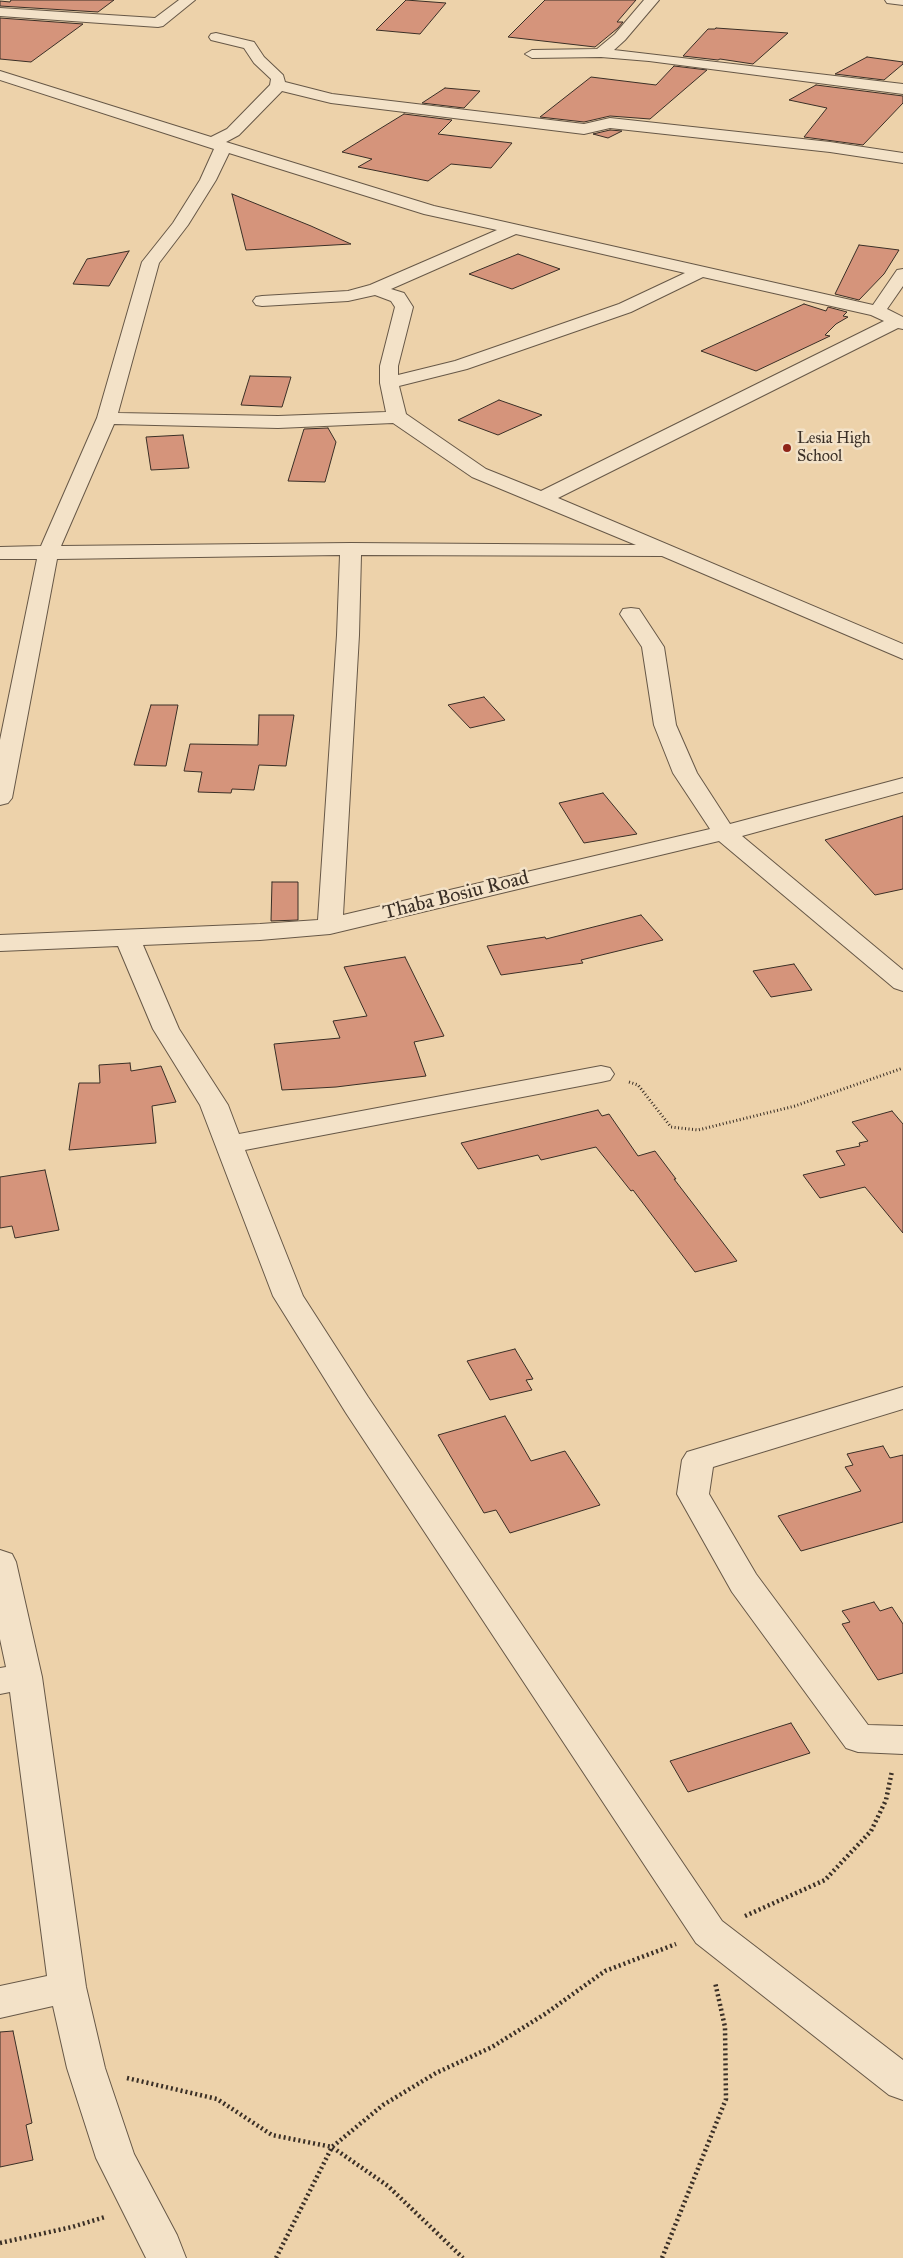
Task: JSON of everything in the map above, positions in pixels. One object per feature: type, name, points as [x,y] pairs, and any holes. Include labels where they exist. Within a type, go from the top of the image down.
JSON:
[{"type":"street","points":[[0,12],[158,23],[188,0]]},
{"type":"street","points":[[601,53],[620,37],[652,0]]},
{"type":"street","points":[[892,0],[903,1]]},
{"type":"street","points":[[216,37],[249,45],[259,60],[278,78],[278,86],[219,145]]},
{"type":"street","points":[[532,54],[601,53],[649,57],[903,89]]},
{"type":"street","points":[[0,75],[92,106],[360,190],[514,229],[877,311],[899,323]]},
{"type":"street","points":[[278,86],[292,87],[331,98],[584,129],[610,123],[830,147],[903,158]]},
{"type":"street","points":[[0,798],[48,553],[107,418],[151,262],[180,225],[208,180],[220,152],[219,145]]},
{"type":"street","points":[[262,302],[348,296],[376,288],[514,229]]},
{"type":"street","points":[[389,374],[461,365],[625,308],[700,272]]},
{"type":"street","points":[[877,311],[903,274]]},
{"type":"street","points":[[376,288],[398,298],[404,307],[389,374],[397,417]]},
{"type":"street","points":[[542,498],[899,323]]},
{"type":"street","points":[[107,418],[278,422],[397,417],[479,474],[542,498],[903,652]]},
{"type":"street","points":[[0,554],[351,549],[668,551]]},
{"type":"street","points":[[330,926],[348,635],[351,549]]},
{"type":"street","points":[[631,614],[653,647],[665,725],[685,773],[724,833],[903,983]]},
{"type":"street","name":"Thaba Bosiu Road","points":[[0,943],[128,939],[330,926],[566,868],[724,833],[903,785]]},
{"type":"street","points":[[128,939],[166,1029],[214,1106],[288,1296],[357,1405],[710,1932],[903,2083]]},
{"type":"street","points":[[230,1144],[601,1074]]},
{"type":"street","points":[[901,1741],[858,1738],[744,1583],[693,1494],[698,1460],[903,1398]]},
{"type":"street","points":[[0,1562],[12,1679],[66,1987],[86,2068],[116,2158],[163,2248],[166,2258]]},
{"type":"street","points":[[0,2002],[66,1987]]},
{"type":"path","points":[[601,1074],[638,1085],[671,1127],[698,1130],[795,1106],[903,1068]]},
{"type":"path","points":[[276,2258],[295,2217],[332,2147],[383,2105],[436,2073],[492,2047],[545,2014],[605,1970],[710,1932],[825,1880],[871,1831],[886,1800],[901,1741]]},
{"type":"path","points":[[662,2258],[726,2098],[725,2027],[716,1988],[710,1932]]},
{"type":"path","points":[[86,2068],[216,2099],[272,2135],[332,2147],[388,2186],[463,2258]]},
{"type":"path","points":[[0,2243],[72,2227],[141,2206]]},
{"type":"building","points":[[11,0],[114,0],[98,12],[0,6],[0,1],[10,2]]},
{"type":"building","points":[[406,0],[446,3],[420,34],[376,30]]},
{"type":"building","points":[[545,0],[636,0],[617,22],[623,22],[618,28],[595,47],[508,37]]},
{"type":"building","points":[[0,18],[83,24],[31,62],[0,59]]},
{"type":"building","points":[[708,29],[788,33],[753,64],[683,56]]},
{"type":"building","points":[[867,57],[903,62],[903,64],[884,80],[835,74]]},
{"type":"building","points":[[674,66],[707,70],[650,119],[610,116],[584,122],[540,117],[591,77],[656,85]]},
{"type":"building","points":[[816,85],[903,96],[903,103],[863,145],[804,137],[827,108],[789,100]]},
{"type":"building","points":[[445,88],[480,91],[464,108],[422,103]]},
{"type":"building","points":[[404,114],[452,120],[438,134],[512,143],[491,168],[451,164],[428,181],[358,167],[372,159],[342,152]]},
{"type":"building","points":[[610,130],[622,131],[608,138],[593,134]]},
{"type":"building","points":[[232,194],[311,226],[351,244],[246,250]]},
{"type":"building","points":[[859,245],[899,250],[884,274],[859,300],[835,294]]},
{"type":"building","points":[[129,251],[109,286],[73,284],[87,259]]},
{"type":"building","points":[[518,254],[560,269],[512,289],[469,274]]},
{"type":"building","points":[[804,304],[826,311],[828,307],[847,312],[843,316],[848,317],[836,324],[825,335],[830,336],[756,371],[701,351]]},
{"type":"building","points":[[250,376],[291,377],[282,407],[241,405]]},
{"type":"building","points":[[499,400],[542,415],[498,435],[458,420]]},
{"type":"building","points":[[328,428],[336,442],[325,482],[288,481],[304,429]]},
{"type":"building","points":[[183,435],[189,468],[151,470],[146,437]]},
{"type":"building","points":[[484,697],[505,720],[470,728],[448,705]]},
{"type":"building","points":[[151,705],[178,705],[166,766],[134,765]]},
{"type":"building","points":[[259,715],[294,715],[286,766],[259,765],[254,790],[232,789],[231,793],[198,792],[202,772],[184,771],[190,744],[258,745]]},
{"type":"building","points":[[603,793],[637,834],[584,843],[559,803]]},
{"type":"building","points":[[903,816],[903,889],[875,895],[825,840]]},
{"type":"building","points":[[272,882],[298,882],[298,920],[271,921]]},
{"type":"building","points":[[641,915],[663,940],[581,960],[583,963],[501,975],[487,946],[545,937],[546,939]]},
{"type":"building","points":[[405,957],[444,1036],[414,1042],[426,1076],[336,1087],[282,1090],[274,1044],[340,1038],[333,1021],[367,1016],[344,967]]},
{"type":"building","points":[[794,964],[812,990],[771,997],[753,971]]},
{"type":"building","points":[[130,1063],[131,1071],[161,1066],[176,1102],[152,1106],[156,1143],[69,1150],[79,1083],[100,1083],[99,1065]]},
{"type":"building","points":[[598,1110],[602,1116],[609,1114],[638,1156],[655,1151],[676,1179],[674,1179],[737,1261],[695,1272],[633,1190],[631,1191],[596,1147],[541,1160],[538,1155],[478,1169],[461,1143]]},
{"type":"building","points":[[892,1111],[903,1124],[903,1233],[865,1187],[820,1198],[803,1175],[845,1165],[836,1151],[860,1146],[859,1143],[868,1141],[852,1122]]},
{"type":"building","points":[[45,1170],[59,1230],[15,1238],[12,1226],[0,1228],[0,1177]]},
{"type":"building","points":[[515,1349],[533,1379],[526,1380],[532,1390],[490,1400],[467,1361]]},
{"type":"building","points":[[505,1416],[531,1461],[565,1451],[600,1505],[510,1533],[496,1510],[484,1513],[438,1435]]},
{"type":"building","points":[[883,1446],[890,1458],[903,1455],[903,1522],[801,1551],[778,1516],[861,1491],[845,1467],[853,1465],[847,1454]]},
{"type":"building","points":[[874,1602],[880,1611],[892,1607],[903,1624],[903,1673],[878,1680],[842,1624],[850,1622],[842,1611]]},
{"type":"building","points":[[791,1723],[810,1753],[688,1792],[670,1761]]},
{"type":"building","points":[[13,2031],[32,2123],[26,2125],[33,2160],[0,2167],[0,2032]]},
{"type":"place","name":"Lesia High School","points":[[787,448]]}]
